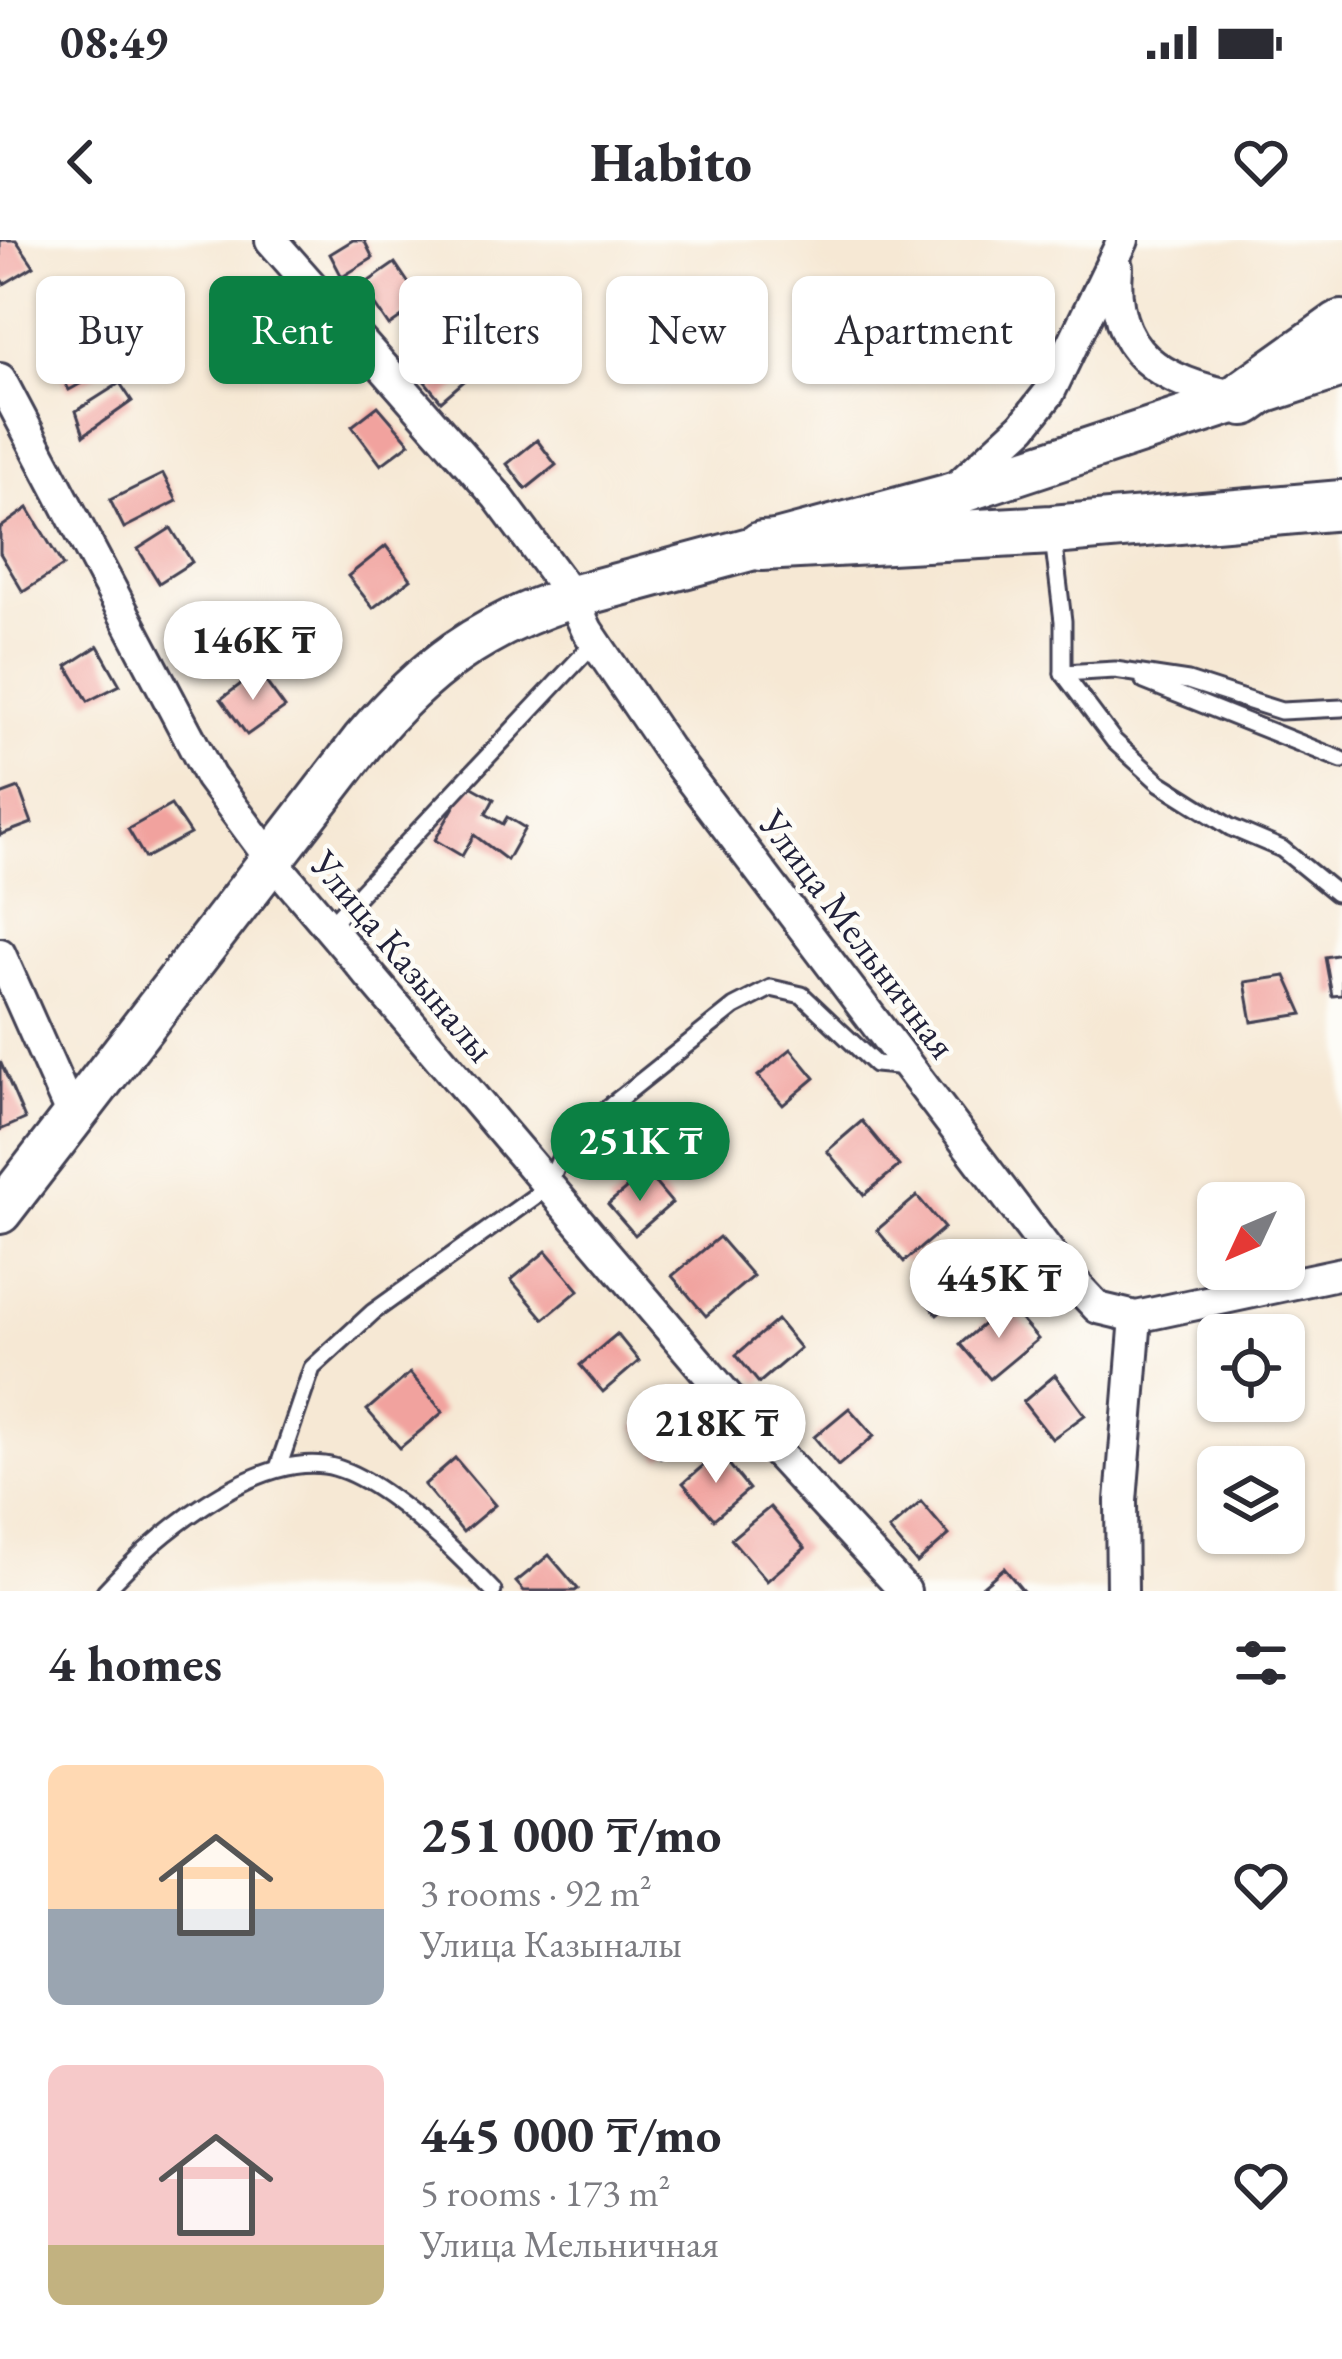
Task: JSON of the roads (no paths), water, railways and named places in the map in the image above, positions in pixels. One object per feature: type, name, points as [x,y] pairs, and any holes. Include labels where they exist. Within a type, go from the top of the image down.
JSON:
[{"type":"highway","points":[[1244,398],[1342,328]]},
{"type":"highway","points":[[762,546],[1052,530],[1342,506]]},
{"type":"main road","points":[[0,1211],[386,713],[423,677],[497,625],[572,596],[947,496],[1342,366]]},
{"type":"street","name":"Улица Мельничная","points":[[272,240],[497,496],[572,596],[595,642],[668,748],[1064,1272],[1098,1308],[1136,1317]]},
{"type":"street","points":[[1121,245],[1114,298],[1123,329],[1143,357],[1169,378],[1198,390],[1244,398]]},
{"type":"street","points":[[947,496],[1023,426],[1048,392],[1121,245]]},
{"type":"street","name":"Улица Казыналы","points":[[0,379],[210,777],[270,858],[755,1429],[905,1591]]},
{"type":"street","points":[[0,954],[72,1115]]},
{"type":"street","points":[[1122,1591],[1121,1501],[1136,1317],[1342,1273]]},
{"type":"lane","points":[[1052,530],[1063,622],[1063,673],[1114,741],[1160,783],[1230,826],[1282,849],[1336,893]]},
{"type":"lane","points":[[328,927],[595,642]]},
{"type":"lane","points":[[1063,673],[1115,670],[1188,681],[1281,711],[1342,708]]},
{"type":"lane","points":[[1115,670],[1342,760]]},
{"type":"lane","points":[[278,1468],[312,1368],[373,1312],[548,1187],[562,1154],[599,1115],[734,1007],[771,988],[802,995],[875,1064],[910,1067]]},
{"type":"lane","points":[[105,1591],[135,1558],[201,1505],[278,1468],[326,1465],[378,1488],[453,1549],[493,1591]]}]
